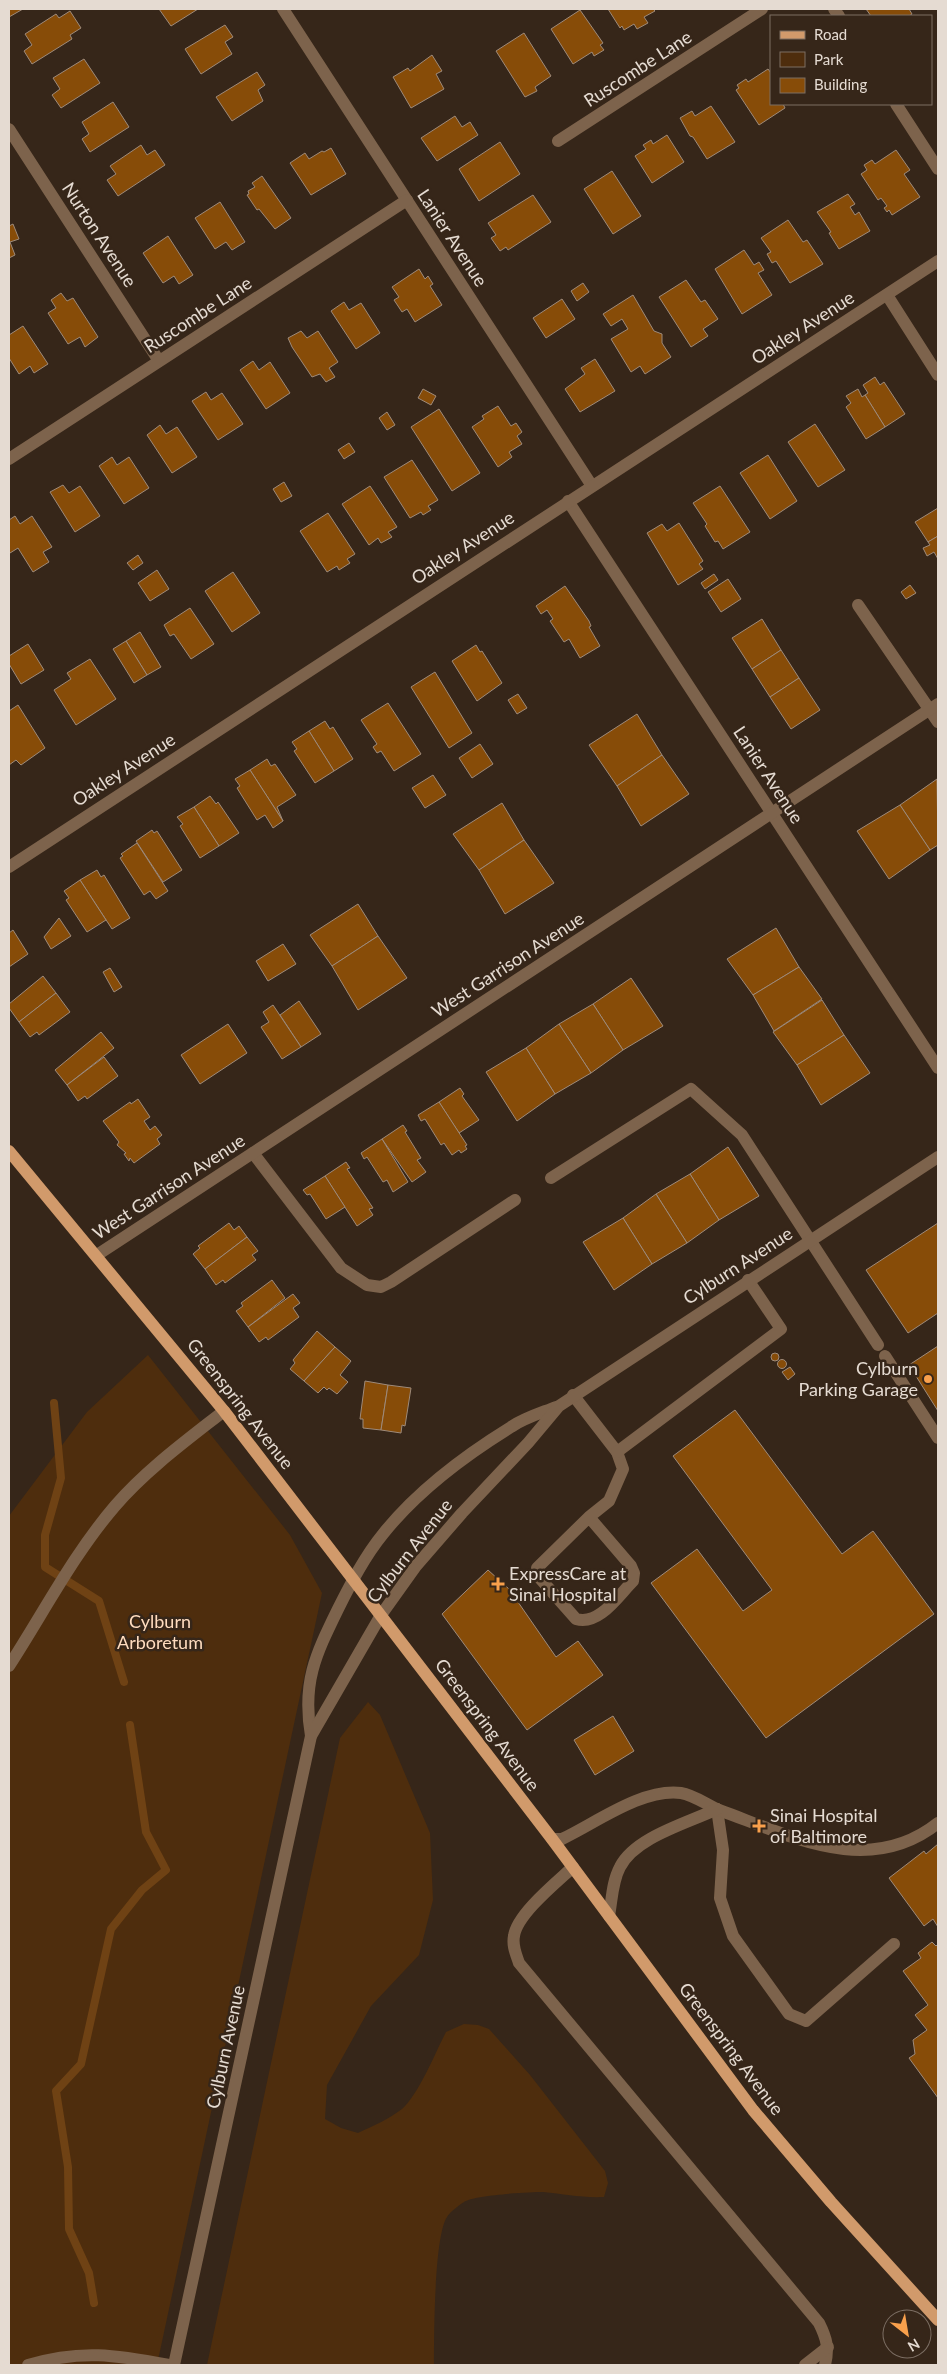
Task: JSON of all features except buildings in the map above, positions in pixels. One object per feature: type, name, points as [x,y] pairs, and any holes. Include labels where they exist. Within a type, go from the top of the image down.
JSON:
[{"type":"main road","name":"Greenspring Avenue","points":[[9,1151],[97,1255],[224,1411],[573,1867],[754,2110],[831,2202],[938,2320]]},
{"type":"street","name":"Lanier Avenue","points":[[283,9],[592,486]]},
{"type":"street","name":"Ruscombe Lane","points":[[558,141],[762,9]]},
{"type":"street","points":[[897,105],[938,169]]},
{"type":"street","name":"Nurton Avenue","points":[[9,129],[159,361]]},
{"type":"street","name":"Ruscombe Lane","points":[[9,459],[407,200]]},
{"type":"street","name":"Oakley Avenue","points":[[9,867],[938,261]]},
{"type":"street","points":[[888,295],[938,374]]},
{"type":"street","name":"Lanier Avenue","points":[[568,501],[938,1068]]},
{"type":"street","points":[[858,605],[934,706],[938,722]]},
{"type":"street","name":"West Garrison Avenue","points":[[97,1255],[934,706]]},
{"type":"street","points":[[551,1178],[692,1090],[742,1135],[938,1438]]},
{"type":"street","points":[[253,1153],[341,1268],[368,1285],[381,1287],[391,1282],[515,1200]]},
{"type":"street","name":"Cylburn Avenue","points":[[174,2365],[311,1736],[381,1615],[416,1566],[462,1513],[528,1443],[559,1406],[748,1280],[938,1157]]},
{"type":"street","points":[[617,1452],[781,1330],[748,1280]]},
{"type":"street","points":[[573,1395],[617,1452],[623,1469],[618,1485],[609,1501],[589,1517],[537,1568],[537,1575],[576,1619],[584,1622],[594,1619],[633,1581],[634,1573],[631,1566],[589,1517]]},
{"type":"street","name":"Cylburn Avenue","points":[[311,1736],[307,1710],[309,1680],[320,1647],[354,1579],[382,1535],[406,1508],[443,1475],[512,1426],[559,1406]]},
{"type":"street","points":[[9,1666],[78,1553],[116,1506],[139,1481],[224,1411]]},
{"type":"street","points":[[552,1840],[562,1839],[644,1798],[682,1793],[717,1809],[810,1843],[835,1850],[887,1848],[910,1840],[938,1823]]},
{"type":"street","points":[[609,1916],[613,1889],[620,1868],[628,1856],[660,1834],[717,1809]]},
{"type":"street","points":[[717,1809],[723,1850],[720,1898],[733,1936],[789,2014],[806,2021],[894,1944]]},
{"type":"street","points":[[573,1867],[536,1901],[514,1934],[513,1948],[520,1963],[819,2323],[826,2337],[828,2347],[824,2365]]},
{"type":"street","points":[[804,2365],[828,2347]]},
{"type":"street","points":[[28,2365],[48,2359],[82,2354],[113,2354],[169,2365]]},
{"type":"green space","name":"Cylburn Arboretum","points":[[148,1355],[290,1535],[322,1593],[157,2365],[9,2365],[9,1516],[87,1412]]},
{"type":"green space","points":[[368,1702],[380,1715],[430,1833],[433,1900],[419,1955],[371,2006],[327,2085],[325,2119],[341,2128],[358,2133],[392,2116],[402,2109],[414,2094],[446,2032],[464,2024],[478,2025],[489,2029],[530,2075],[605,2171],[608,2183],[604,2197],[543,2192],[502,2194],[469,2200],[450,2213],[443,2228],[439,2244],[434,2365],[207,2365],[340,1738]]},
{"type":"waterway","points":[[54,1403],[61,1478],[45,1535],[45,1567],[99,1601],[124,1682]]},
{"type":"waterway","points":[[94,2303],[89,2273],[69,2229],[68,2167],[56,2091],[81,2064],[111,1929],[142,1890],[166,1870],[146,1832],[130,1725]]},
{"type":"place","name":"Cylburn Parking Garage","points":[[928,1379]]},
{"type":"place","name":"ExpressCare at Sinai Hospital","points":[[498,1584]]},
{"type":"place","name":"Sinai Hospital of Baltimore","points":[[759,1826]]}]
